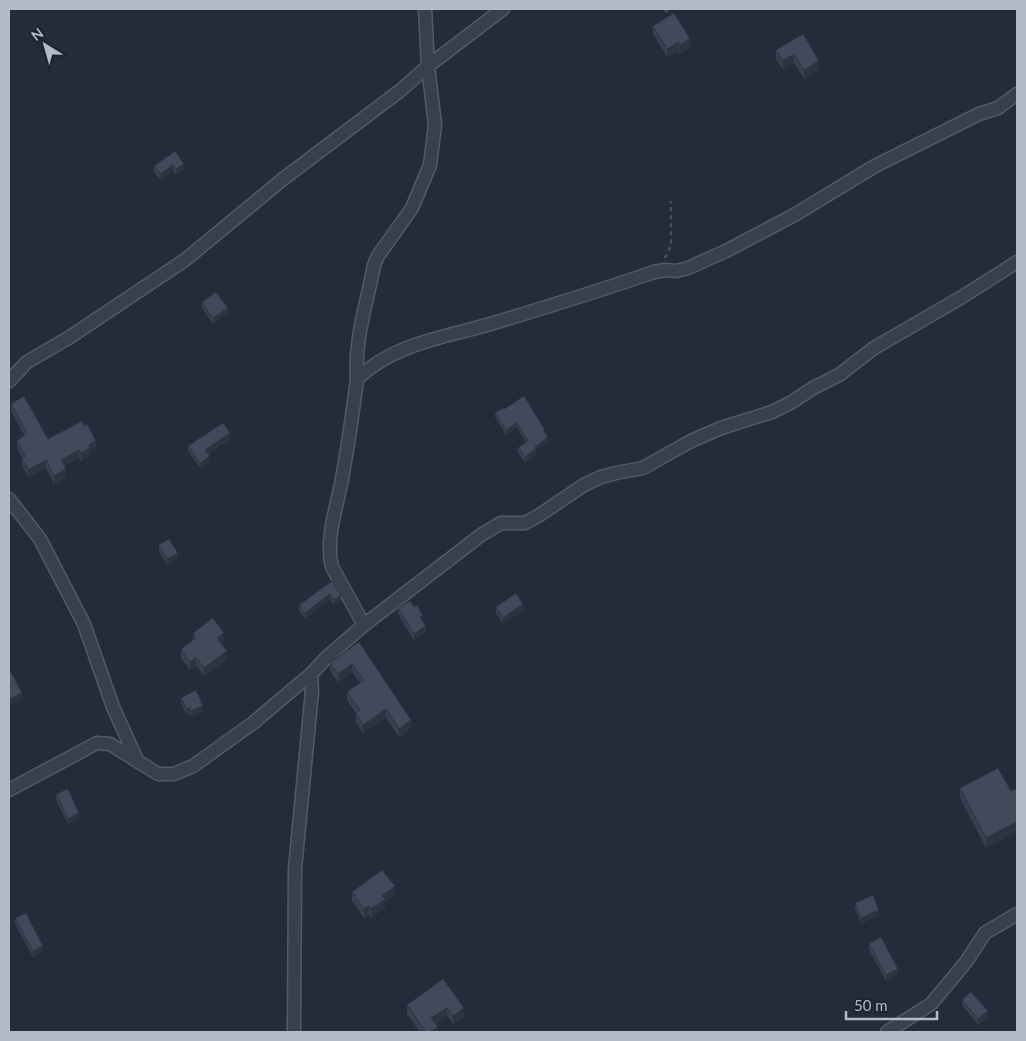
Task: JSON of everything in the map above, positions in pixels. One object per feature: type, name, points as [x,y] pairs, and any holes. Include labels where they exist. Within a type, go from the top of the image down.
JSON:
[{"type":"street","points":[[364,625],[332,567],[329,556],[351,428],[357,379],[356,359],[359,333],[374,266],[378,256],[412,208],[430,165],[435,125],[428,66],[425,9]]},
{"type":"street","points":[[9,381],[27,362],[70,338],[185,260],[283,179],[401,90],[428,66],[503,9]]},
{"type":"street","points":[[357,379],[366,370],[386,357],[416,344],[444,335],[466,332],[660,271],[676,271],[688,268],[726,251],[796,214],[875,166],[979,114],[998,108],[1017,94]]},
{"type":"street","points":[[9,790],[97,743],[110,744],[158,774],[174,774],[193,766],[253,723],[311,674],[327,657],[364,625],[481,535],[501,523],[525,523],[584,485],[601,477],[643,468],[692,441],[721,428],[772,412],[792,402],[812,388],[839,374],[874,348],[962,297],[1017,262]]},
{"type":"street","points":[[9,499],[40,539],[84,624],[112,707],[138,762]]},
{"type":"street","points":[[294,1032],[295,869],[312,691],[311,674]]},
{"type":"street","points":[[887,1032],[931,1004],[966,962],[985,933],[1017,914]]},
{"type":"path","points":[[665,9],[671,18]]},
{"type":"path","points":[[660,271],[671,245],[670,201]]},
{"type":"building","points":[[674,13],[690,39],[679,45],[678,42],[667,49],[653,26]]},
{"type":"building","points":[[803,34],[819,61],[804,70],[794,54],[783,61],[776,50]]},
{"type":"building","points":[[175,151],[184,164],[176,169],[173,165],[160,174],[154,166]]},
{"type":"building","points":[[216,292],[228,308],[213,318],[202,302]]},
{"type":"building","points":[[24,396],[48,439],[82,421],[84,426],[87,424],[96,441],[89,445],[90,448],[81,453],[79,450],[61,460],[66,469],[54,476],[46,460],[28,470],[22,458],[25,456],[17,441],[27,433],[11,404]]},
{"type":"building","points":[[524,396],[548,437],[525,457],[518,448],[528,441],[517,423],[506,430],[495,413]]},
{"type":"building","points":[[223,423],[230,433],[205,450],[210,456],[200,463],[188,446]]},
{"type":"building","points":[[169,539],[178,553],[167,559],[159,545]]},
{"type":"building","points":[[332,581],[341,595],[334,600],[330,594],[305,613],[299,605]]},
{"type":"building","points":[[516,593],[523,604],[503,618],[496,607]]},
{"type":"building","points":[[410,601],[414,607],[417,605],[423,616],[420,617],[426,626],[414,634],[398,608]]},
{"type":"building","points":[[213,618],[224,633],[217,638],[227,651],[204,668],[196,657],[190,662],[181,649],[196,638],[193,633]]},
{"type":"building","points":[[359,642],[411,720],[399,729],[386,709],[363,725],[356,713],[360,710],[347,692],[364,680],[352,664],[338,674],[330,662]]},
{"type":"building","points":[[11,672],[22,693],[10,699],[9,673]]},
{"type":"building","points":[[196,690],[203,706],[191,711],[190,708],[187,709],[181,698]]},
{"type":"building","points":[[998,768],[1011,791],[1017,789],[1017,822],[986,838],[960,788]]},
{"type":"building","points":[[68,789],[79,813],[68,819],[56,794]]},
{"type":"building","points":[[382,870],[395,886],[382,896],[385,899],[371,909],[369,906],[364,909],[352,892]]},
{"type":"building","points":[[873,895],[879,910],[861,918],[855,903]]},
{"type":"building","points":[[26,913],[43,946],[33,951],[15,918]]},
{"type":"building","points":[[881,937],[898,969],[886,975],[869,944]]},
{"type":"building","points":[[443,979],[464,1008],[453,1016],[447,1008],[431,1018],[438,1027],[430,1032],[426,1032],[407,1005]]},
{"type":"building","points":[[971,992],[988,1011],[978,1019],[962,1000]]}]
